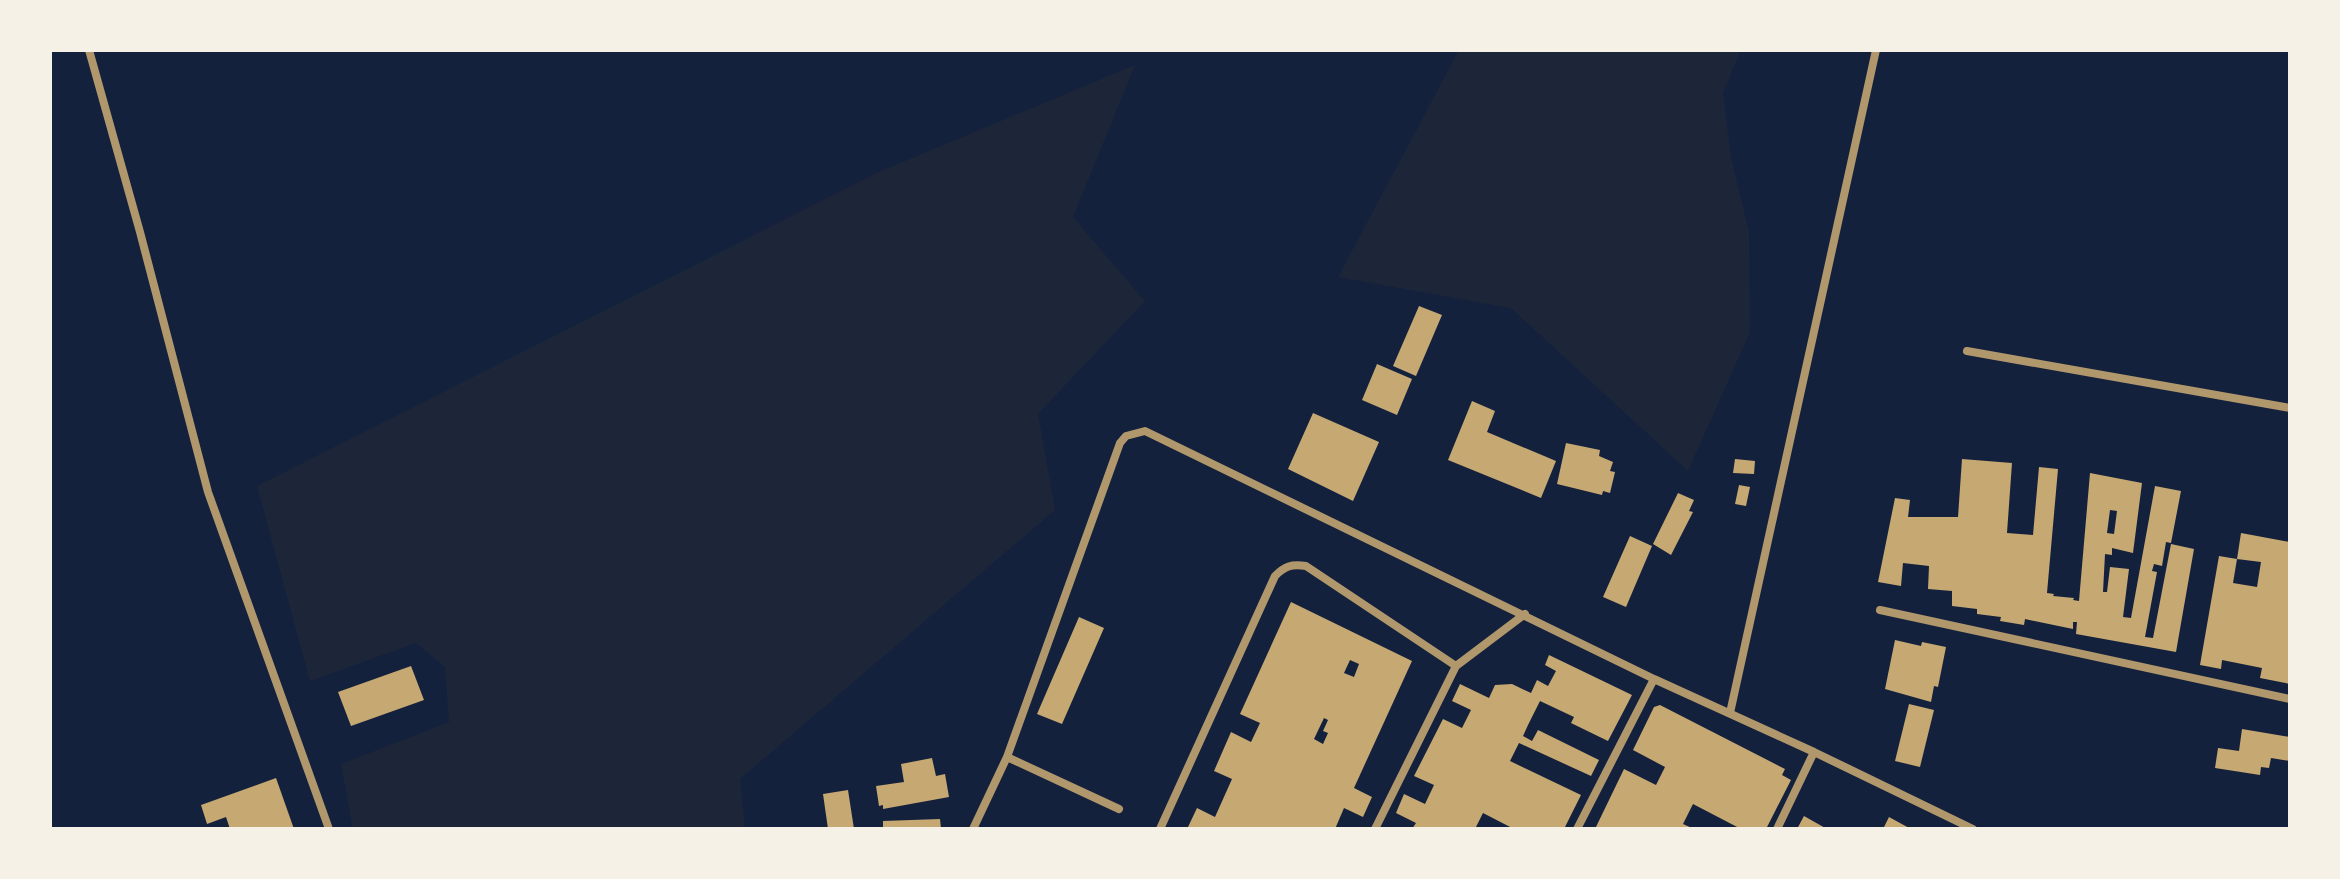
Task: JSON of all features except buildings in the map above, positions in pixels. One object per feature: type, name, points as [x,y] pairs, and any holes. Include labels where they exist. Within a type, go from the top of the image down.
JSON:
[{"type":"street","points":[[89,50],[208,492],[329,829]]},
{"type":"street","points":[[1730,713],[1876,50]]},
{"type":"street","points":[[1967,351],[2290,408]]},
{"type":"street","points":[[973,829],[1007,757],[1120,443],[1126,436],[1145,431],[1654,679],[1973,829]]},
{"type":"street","points":[[1160,829],[1275,576],[1284,567],[1306,566],[1456,666]]},
{"type":"street","points":[[1880,610],[2290,699]]},
{"type":"street","points":[[1375,829],[1456,666],[1525,614]]},
{"type":"street","points":[[1577,829],[1654,679]]},
{"type":"street","points":[[1777,829],[1814,752]]},
{"type":"street","points":[[1007,757],[1119,809]]},
{"type":"shaded area","points":[[1459,50],[1741,50],[1723,93],[1731,158],[1749,232],[1750,332],[1688,471],[1511,308],[1338,277]]},
{"type":"shaded area","points":[[1135,65],[1073,217],[1145,301],[1038,414],[1055,510],[740,779],[745,829],[353,829],[341,764],[449,722],[445,667],[416,643],[310,681],[257,486],[881,171]]}]
